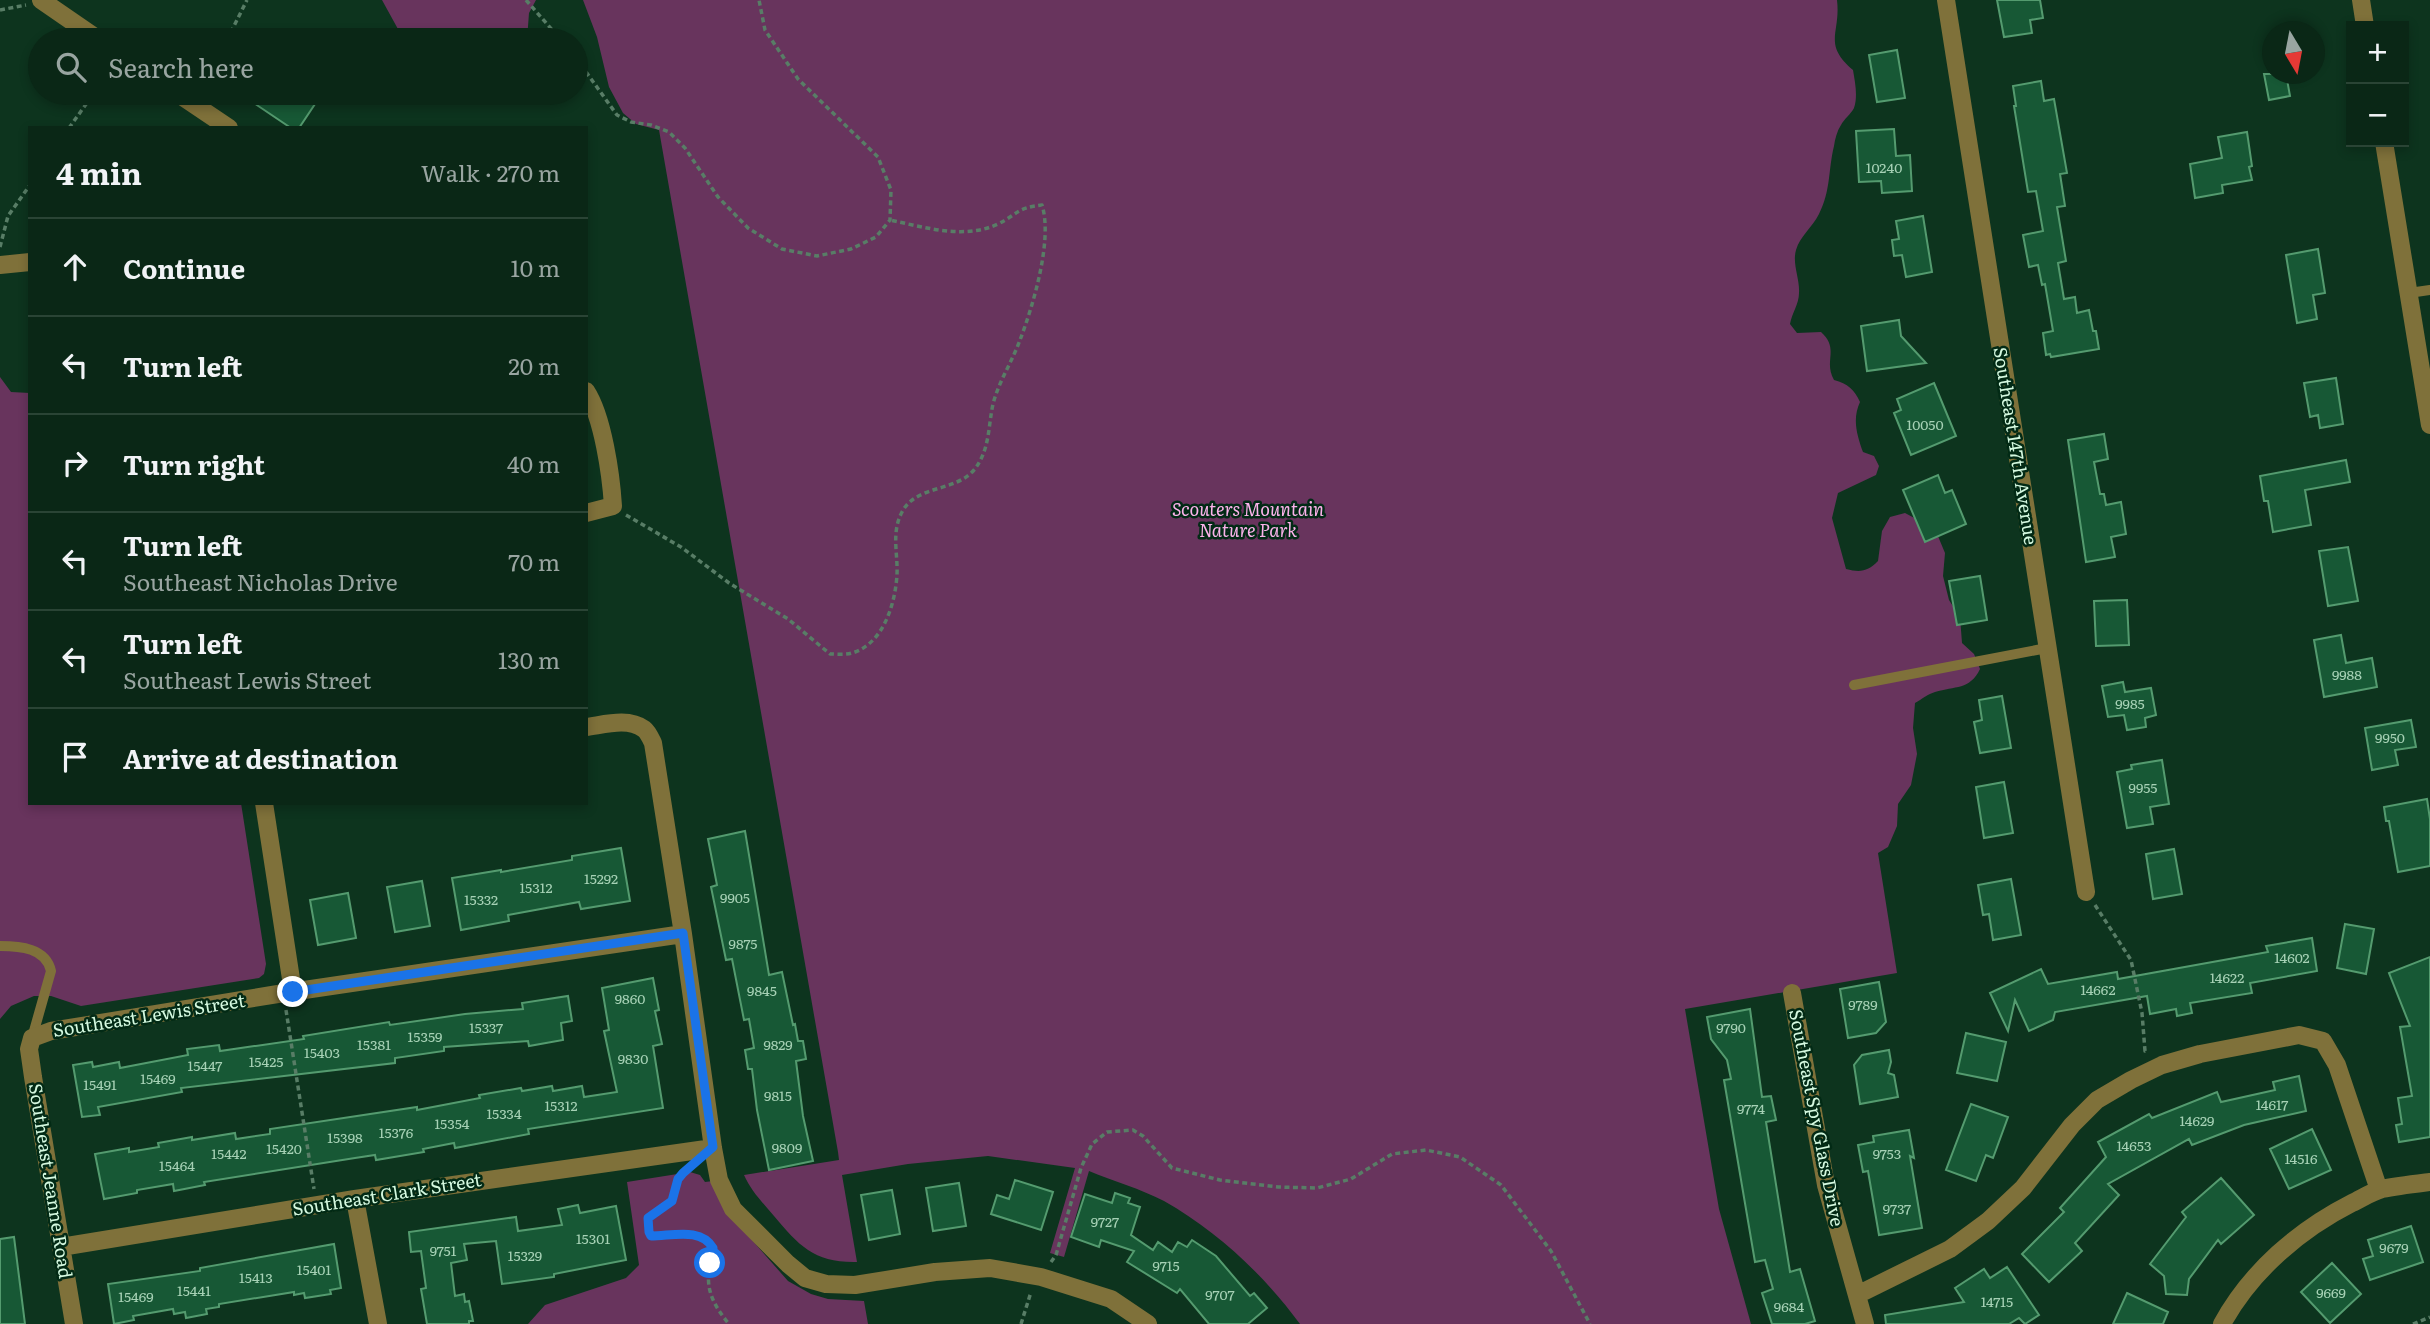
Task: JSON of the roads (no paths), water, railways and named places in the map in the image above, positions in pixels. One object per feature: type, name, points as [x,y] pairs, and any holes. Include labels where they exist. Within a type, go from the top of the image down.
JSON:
[{"type":"street","name":"Southeast 147th Avenue","points":[[1946,0],[2086,892]]},
{"type":"street","points":[[2361,0],[2364,21]]},
{"type":"street","points":[[41,1],[81,28]]},
{"type":"street","points":[[195,105],[226,126]]},
{"type":"street","points":[[2385,147],[2430,425]]},
{"type":"street","points":[[0,265],[28,262]]},
{"type":"street","points":[[588,396],[597,416],[611,483],[612,506],[588,512]]},
{"type":"street","points":[[588,727],[631,723],[645,729],[653,743],[713,1147],[719,1180],[733,1209],[805,1278],[826,1284],[855,1285],[935,1272],[989,1268],[1041,1277],[1111,1299],[1149,1324]]},
{"type":"street","points":[[264,805],[288,993]]},
{"type":"street","name":"Southeast Lewis Street","points":[[32,1038],[51,1031],[683,933]]},
{"type":"street","name":"Southeast Spy Glass Drive","points":[[1792,993],[1826,1185],[1865,1324]]},
{"type":"street","points":[[1857,1295],[1950,1249],[1988,1221],[2023,1188],[2072,1125],[2097,1100],[2162,1065],[2200,1054],[2299,1035],[2323,1041],[2337,1065],[2379,1190]]},
{"type":"street","name":"Southeast Jeanne Road","points":[[32,1038],[29,1049],[31,1063],[74,1324]]},
{"type":"street","name":"Southeast Clark Street","points":[[61,1247],[355,1199],[713,1147]]},
{"type":"street","points":[[2222,1324],[2231,1308],[2286,1246],[2321,1219],[2379,1190],[2430,1182]]},
{"type":"street","points":[[355,1199],[378,1324]]},
{"type":"lane","points":[[2409,293],[2430,290]]},
{"type":"lane","points":[[1854,685],[2047,648]]},
{"type":"lane","points":[[0,946],[39,952],[49,964],[51,971],[32,1038]]},
{"type":"park label","name":"Scouters Mountain Nature Park","points":[[1248,520]]}]
